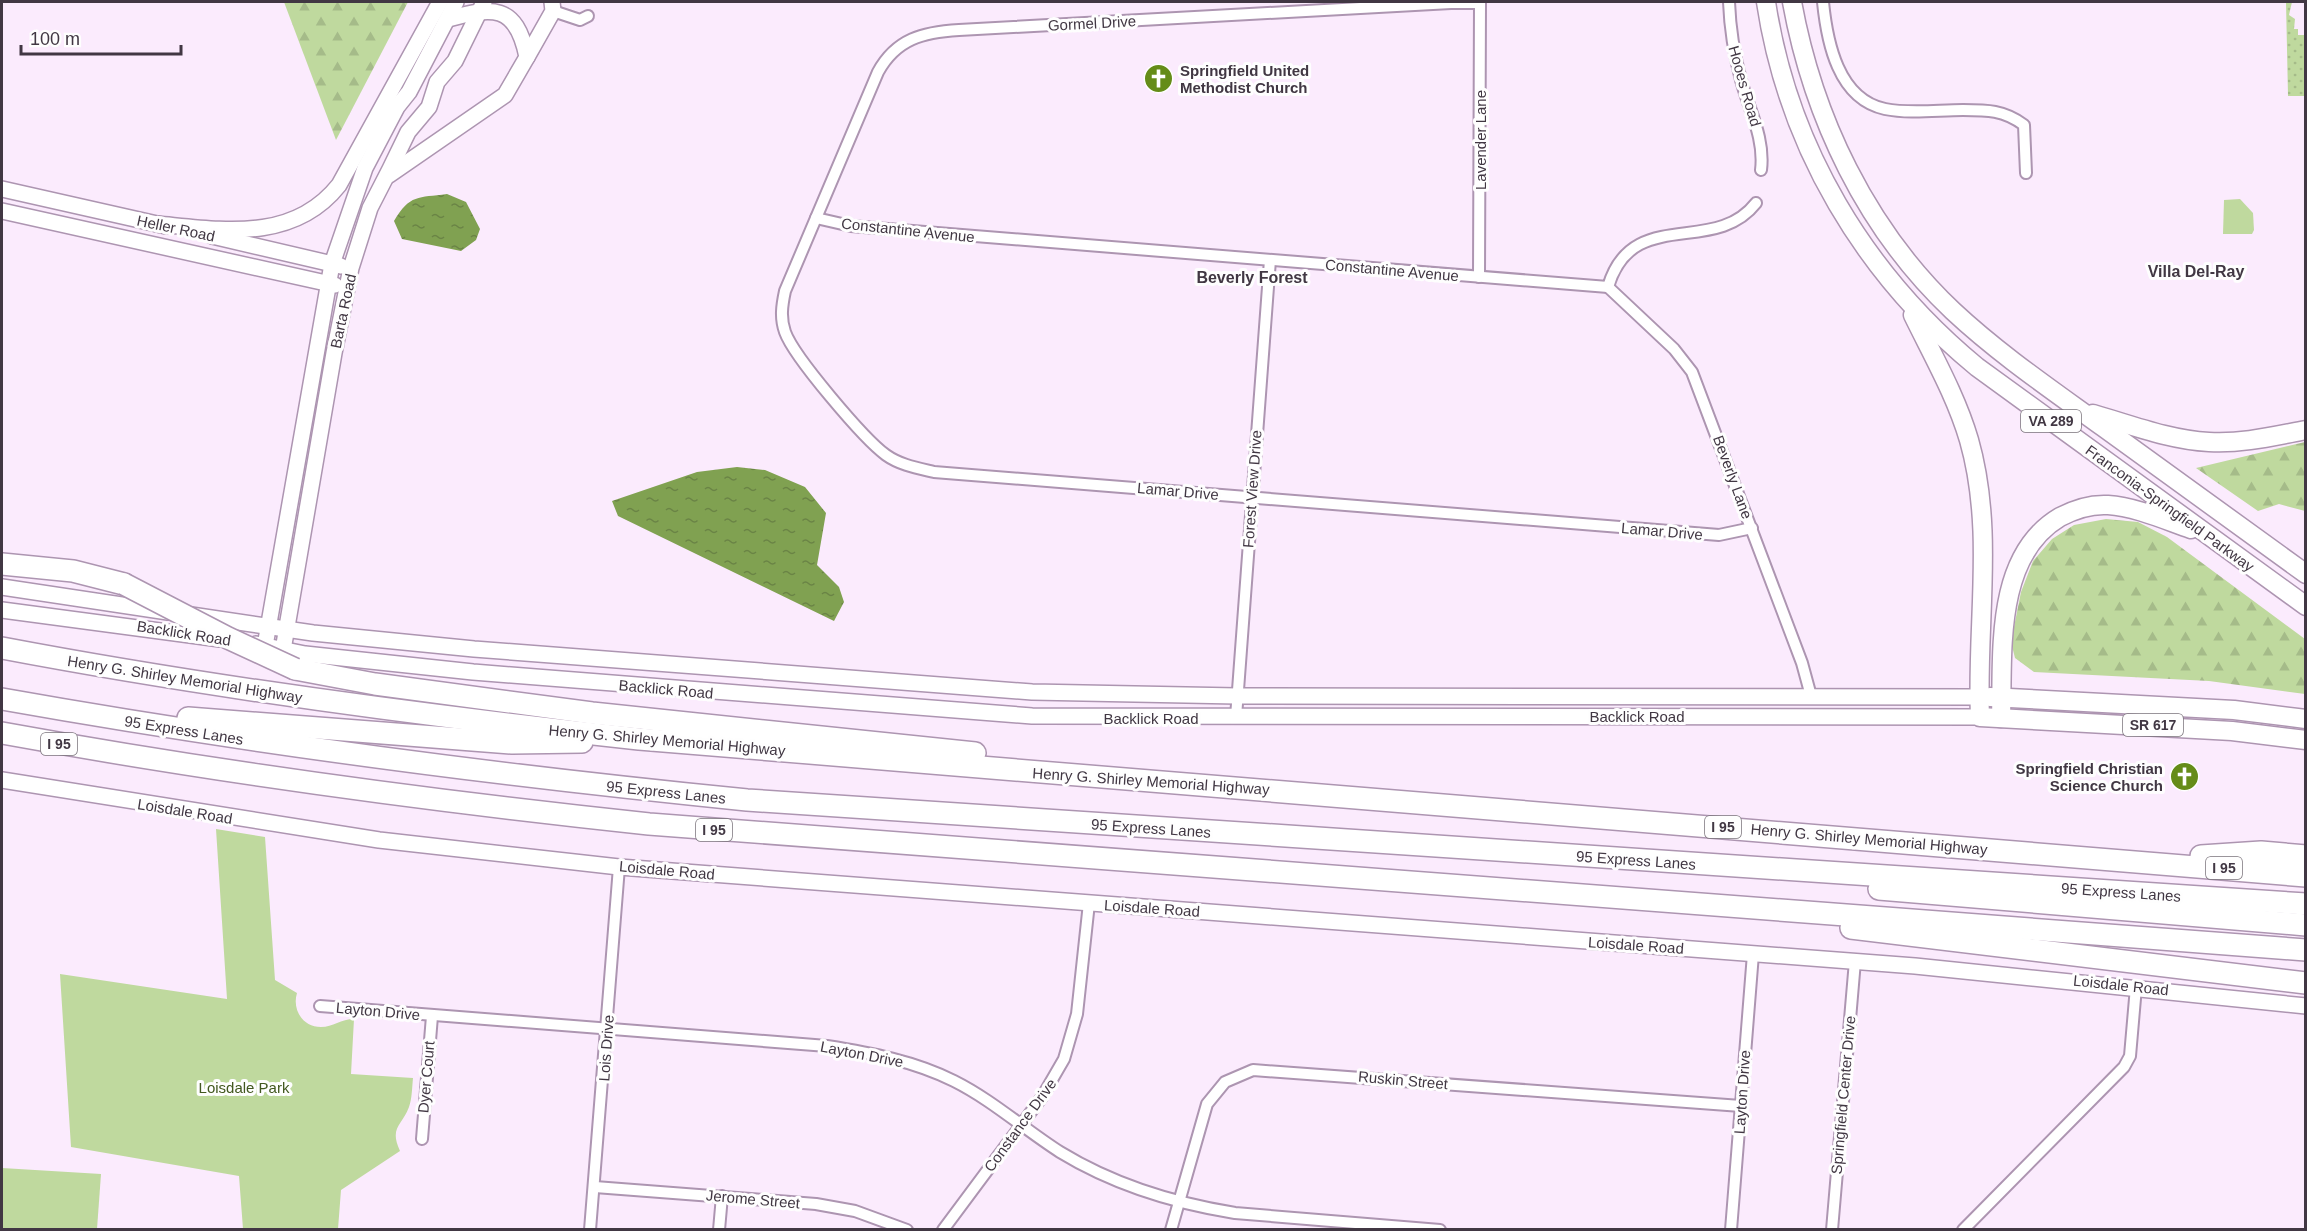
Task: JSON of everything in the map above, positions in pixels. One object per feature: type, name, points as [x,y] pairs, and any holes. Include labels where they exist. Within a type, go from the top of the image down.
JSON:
[{"type":"highway","points":[[2,564],[73,571],[124,584],[228,638],[295,669],[375,684],[592,713],[1109,765],[1234,788]]},
{"type":"highway","name":"Henry G. Shirley Memorial Highway","points":[[2,648],[283,695],[639,739],[2306,876]]},
{"type":"highway","points":[[2,698],[217,721],[512,743],[558,744],[639,739]]},
{"type":"highway","name":"95 Express Lanes","points":[[2,698],[259,743],[524,778],[747,800],[2306,904]]},
{"type":"highway","name":"I 95","points":[[2,734],[276,779],[455,803],[649,824],[2306,950]]},
{"type":"highway","points":[[2142,861],[2246,853],[2306,856]]},
{"type":"highway","points":[[1721,866],[1796,881],[2306,925]]},
{"type":"highway","points":[[1768,910],[1881,933],[2306,983]]},
{"type":"main road","points":[[157,224],[241,231],[276,227],[314,209],[332,194],[440,2]]},
{"type":"main road","name":"Barta Road","points":[[265,646],[332,264],[365,168],[397,107],[409,93],[456,2]]},
{"type":"main road","name":"Franconia-Springfield Parkway","points":[[1766,2],[1787,94],[1817,166],[1856,236],[1904,298],[1932,328],[1977,367],[2306,606]]},
{"type":"main road","name":"Franconia-Springfield Parkway","points":[[1792,2],[1808,70],[1831,135],[1857,187],[1888,236],[1912,267],[1960,317],[1996,348],[2306,574]]},
{"type":"main road","points":[[385,179],[419,152],[505,95],[554,5]]},
{"type":"main road","points":[[448,19],[482,6],[500,11],[512,18],[521,33],[527,57]]},
{"type":"main road","name":"Barta Road","points":[[283,650],[351,268],[370,208],[408,132],[429,107],[437,82],[454,61],[464,37],[482,6]]},
{"type":"main road","points":[[358,188],[363,141]]},
{"type":"main road","name":"Heller Road","points":[[2,189],[351,268]]},
{"type":"main road","name":"Heller Road","points":[[2,211],[346,288]]},
{"type":"main road","points":[[1904,298],[1957,407],[1969,440],[1976,473],[1983,551],[1980,717]]},
{"type":"main road","points":[[2081,411],[2176,437],[2210,442],[2248,440],[2306,430]]},
{"type":"main road","points":[[2001,718],[2006,616],[2012,586],[2026,551],[2051,523],[2075,510],[2107,505],[2128,508],[2207,534]]},
{"type":"main road","name":"Backlick Road","points":[[2,587],[287,628],[485,650],[965,689],[1237,696],[1979,696],[2234,710],[2306,719]]},
{"type":"main road","name":"Backlick Road","points":[[2,610],[127,625],[283,650],[473,672],[964,712],[1102,718],[1980,717],[2232,731],[2306,740]]},
{"type":"main road","points":[[2232,731],[2234,710]]},
{"type":"main road","name":"Loisdale Road","points":[[2,780],[379,840],[619,867],[1855,961],[2136,987],[2306,1006]]},
{"type":"street","name":"Hooes Road","points":[[1729,2],[1732,42],[1738,69],[1763,147],[1761,170]]},
{"type":"street","points":[[1823,2],[1839,71],[1845,82],[1864,100],[1892,110],[2001,112],[2024,125],[2026,173]]},
{"type":"street","name":"Gormel Drive","points":[[816,218],[884,61],[898,46],[920,35],[959,30],[1480,3]]},
{"type":"street","name":"Lavender Lane","points":[[1479,277],[1480,3]]},
{"type":"street","points":[[554,5],[580,20],[588,16]]},
{"type":"street","points":[[1608,287],[1614,267],[1633,248],[1669,234],[1723,227],[1743,218],[1756,202]]},
{"type":"street","name":"Constantine Avenue","points":[[816,218],[851,226],[1608,287]]},
{"type":"street","name":"Lamar Drive","points":[[816,218],[785,291],[781,310],[784,328],[793,346],[857,427],[886,455],[906,466],[934,472],[1719,535],[1752,528]]},
{"type":"street","name":"Forest View Drive","points":[[1236,717],[1270,260]]},
{"type":"street","name":"Beverly Lane","points":[[1608,287],[1674,349],[1692,372],[1802,663],[1811,696]]},
{"type":"street","name":"Lois Drive","points":[[590,1230],[619,867]]},
{"type":"street","name":"Constance Drive","points":[[943,1230],[1052,1082],[1072,1036],[1081,992],[1089,903]]},
{"type":"street","name":"Layton Drive","points":[[1731,1230],[1753,954]]},
{"type":"street","name":"Springfield Center Drive","points":[[1832,1230],[1855,961]]},
{"type":"street","points":[[1963,1230],[2124,1067],[2130,1056],[2136,987]]},
{"type":"street","name":"Layton Drive","points":[[320,1006],[827,1046],[880,1054],[916,1065],[954,1081],[1060,1152],[1102,1175],[1138,1190],[1179,1202],[1235,1213],[1373,1227],[1440,1230]]},
{"type":"street","name":"Dyer Court","points":[[422,1139],[432,1016]]},
{"type":"street","name":"Ruskin Street","points":[[1171,1230],[1206,1104],[1225,1082],[1253,1070],[1741,1106]]},
{"type":"street","name":"Jerome Street","points":[[595,1187],[816,1204],[855,1211],[907,1230]]},
{"type":"street","points":[[719,1230],[722,1196]]},
{"type":"green space","points":[[284,2],[408,2],[336,140]]},
{"type":"green space","points":[[2286,2],[2292,2],[2289,15],[2295,19],[2294,29],[2298,29],[2298,35],[2305,35],[2305,96],[2288,96]]},
{"type":"green space","points":[[2240,199],[2253,213],[2254,230],[2252,234],[2223,234],[2224,200]]},
{"type":"green space","points":[[2305,442],[2305,511],[2279,504],[2258,511],[2196,468]]},
{"type":"green space","points":[[2106,519],[2138,522],[2167,537],[2305,639],[2305,694],[2209,681],[2034,672],[2015,658],[2011,642],[2021,592],[2033,561],[2052,539],[2074,525]]},
{"type":"green space","name":"Loisdale Park","points":[[216,829],[265,837],[275,980],[297,993],[296,1005],[300,1016],[309,1024],[321,1027],[354,1019],[351,1074],[413,1078],[410,1104],[396,1132],[400,1151],[341,1190],[338,1229],[243,1229],[239,1176],[71,1147],[60,974],[227,999]]},
{"type":"green space","points":[[2,1168],[101,1174],[97,1229],[2,1229]]},
{"type":"water","points":[[447,194],[466,202],[480,229],[476,240],[461,251],[402,239],[394,221],[405,206],[422,197]]},
{"type":"water","points":[[737,467],[765,470],[805,487],[826,513],[817,565],[839,587],[844,602],[834,621],[618,516],[612,501],[697,472]]},
{"type":"place","name":"Springfield United Methodist Church","points":[[1159,79]]},
{"type":"place","name":"Springfield Christian Science Church","points":[[2184,777]]},
{"type":"district","name":"Villa Del-Ray","points":[[2196,271]]},
{"type":"district","name":"Beverly Forest","points":[[1252,277]]}]
